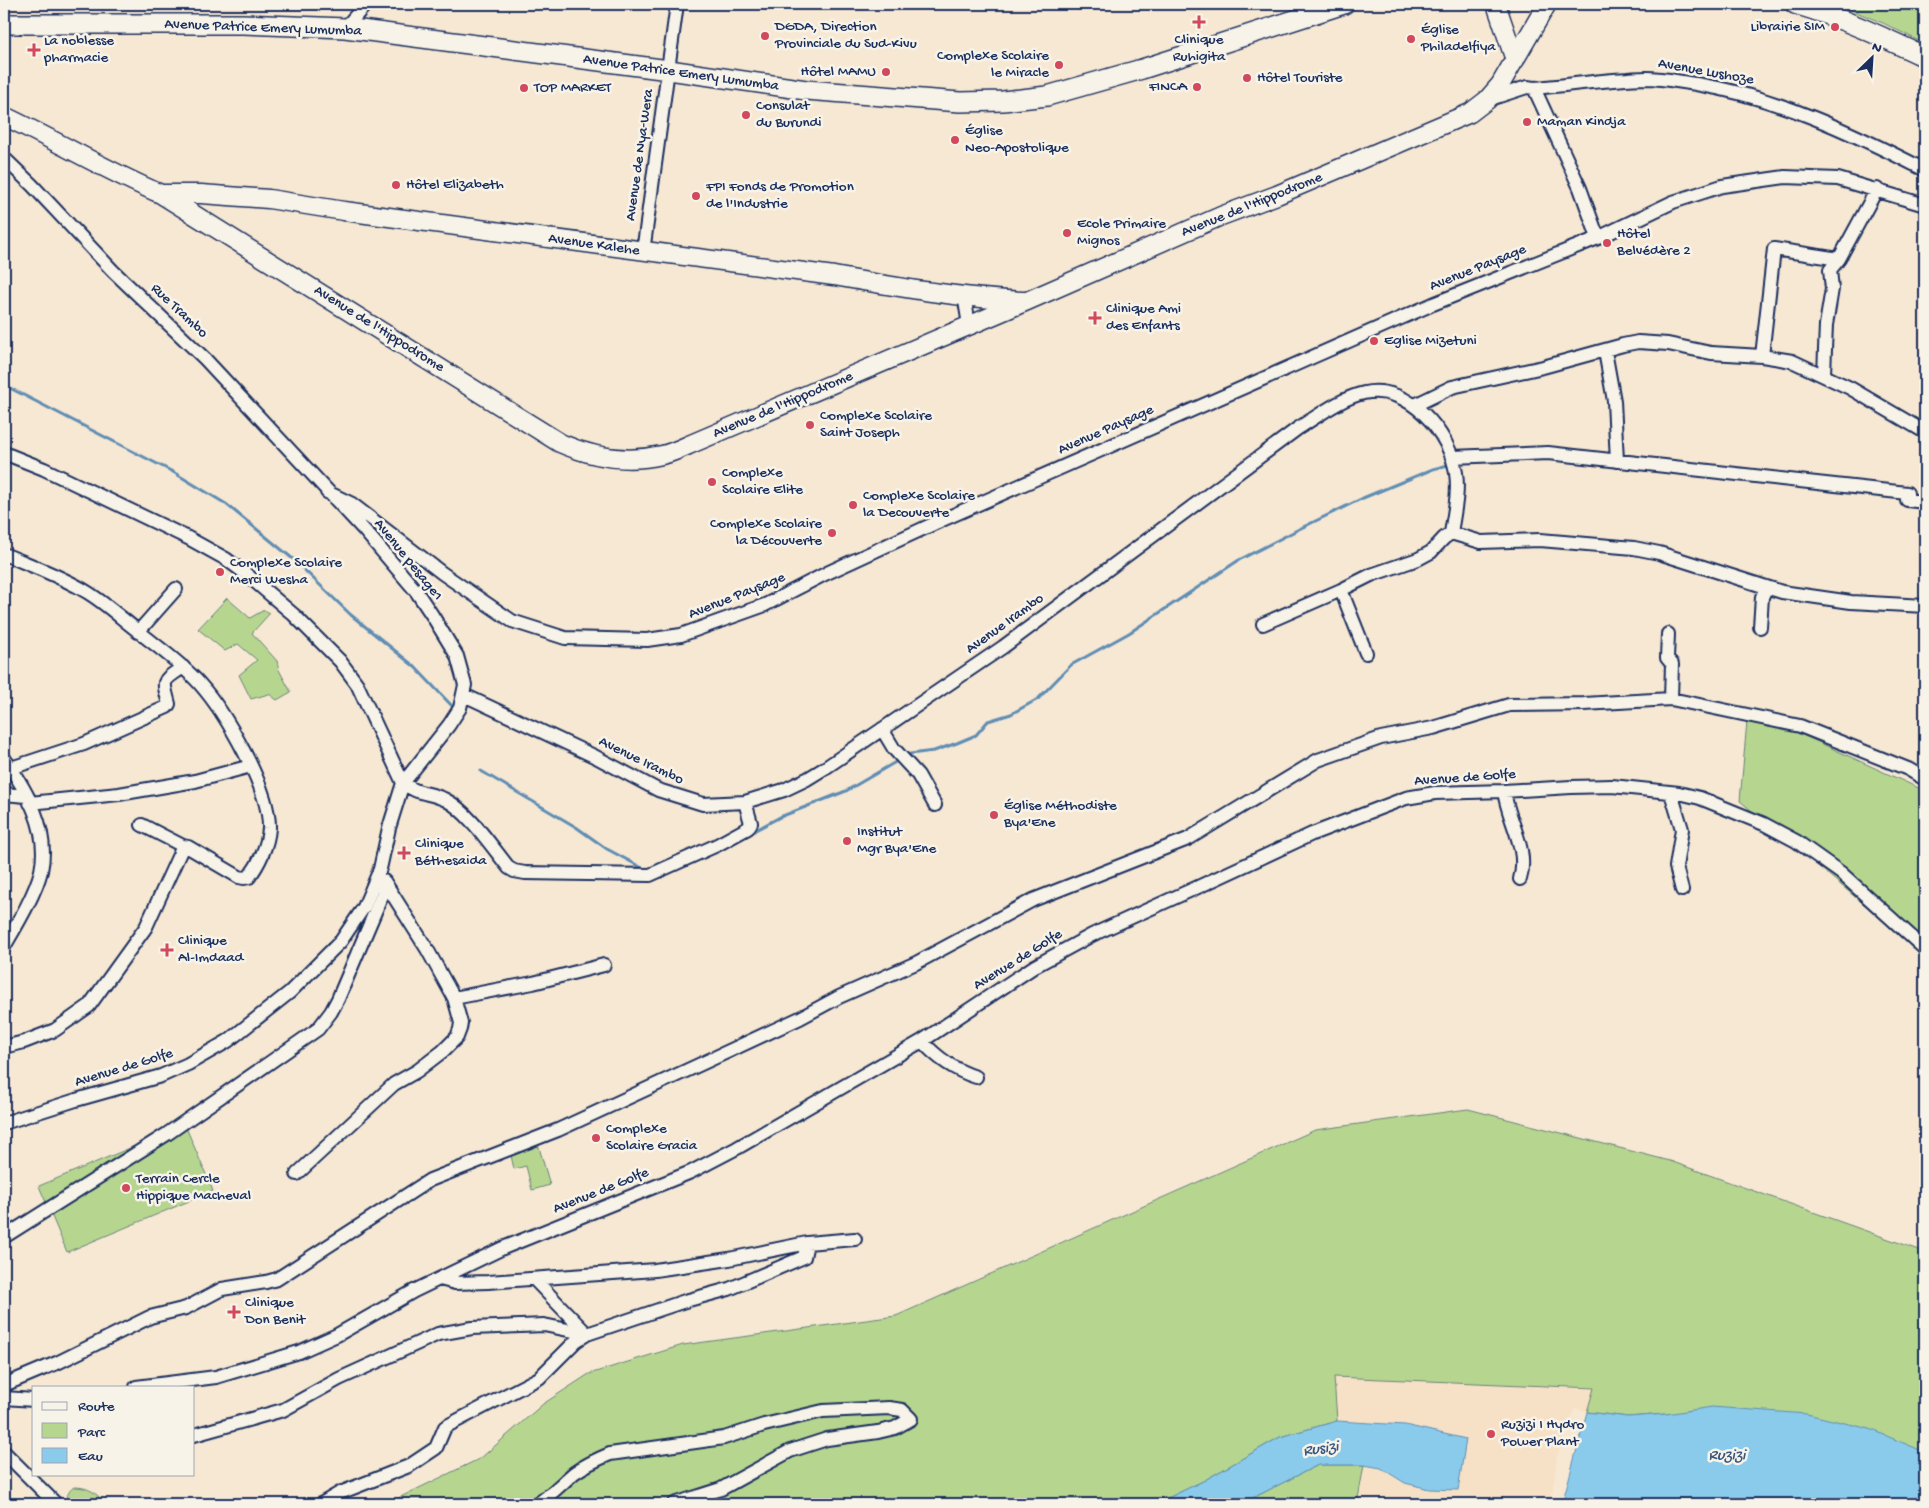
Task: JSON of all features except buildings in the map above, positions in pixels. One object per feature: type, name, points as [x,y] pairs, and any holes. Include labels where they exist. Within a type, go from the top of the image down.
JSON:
[{"type":"main road","name":"Avenue Patrice Emery Lumumba","points":[[4,24],[243,24],[345,28],[669,70],[806,90],[960,102],[1003,101],[1047,96],[1344,4]]},
{"type":"main road","points":[[1795,4],[1822,12],[1869,31],[1925,57]]},
{"type":"main road","points":[[1836,4],[1925,44]]},
{"type":"street","points":[[345,28],[366,4]]},
{"type":"street","name":"Avenue de Nya-Wera","points":[[642,252],[677,4]]},
{"type":"street","points":[[1496,4],[1512,66],[1530,88],[1580,188],[1598,238]]},
{"type":"street","name":"Avenue de l'Hippodrome","points":[[4,116],[161,194],[560,443],[593,455],[617,459],[663,455],[1028,301],[1221,216],[1277,195],[1470,114],[1487,100],[1500,85],[1547,4]]},
{"type":"street","name":"Avenue Lushoze","points":[[1487,100],[1530,88],[1648,78],[1725,89],[1779,104],[1890,152],[1925,170]]},
{"type":"street","name":"Rue Trambo","points":[[4,158],[113,271],[205,359],[327,492]]},
{"type":"street","name":"Avenue Paysage","points":[[327,492],[352,504],[442,573],[512,620],[565,638],[647,640],[681,636],[765,605],[827,573],[942,520],[1250,383],[1433,304],[1598,238],[1673,202],[1722,186],[1785,177],[1838,179],[1925,205]]},
{"type":"street","points":[[1824,374],[1826,325],[1832,289],[1830,270],[1839,259],[1877,190]]},
{"type":"street","name":"Avenue Kalehe","points":[[161,194],[201,194],[269,199],[344,211],[997,300],[1028,301]]},
{"type":"street","points":[[1762,356],[1774,249],[1839,259]]},
{"type":"street","points":[[964,295],[969,325]]},
{"type":"street","points":[[1415,406],[1452,387],[1542,367],[1623,344],[1638,342],[1668,344],[1712,353],[1762,356],[1792,361],[1824,374],[1925,432]]},
{"type":"street","points":[[1605,350],[1614,401],[1617,460]]},
{"type":"street","name":"Avenue Irambo","points":[[464,695],[596,757],[658,790],[703,804],[745,802],[784,790],[807,779],[1003,647],[1297,429],[1347,399],[1364,393],[1381,391],[1397,395],[1415,406],[1432,422],[1446,442],[1456,471],[1458,492],[1451,533]]},
{"type":"street","points":[[4,453],[44,469],[188,538],[226,559],[245,574],[321,642],[357,684],[403,783],[413,791],[444,799],[461,810],[509,868],[514,871],[525,873],[654,873],[717,845],[748,828],[751,823],[745,802]]},
{"type":"street","points":[[1452,458],[1548,453],[1907,494],[1907,500],[1925,502]]},
{"type":"street","name":"Avenue pesage1","points":[[327,492],[365,531],[416,591],[458,656],[464,674],[464,695],[460,708],[403,783]]},
{"type":"street","points":[[1263,624],[1371,575],[1418,559],[1431,552],[1451,533],[1481,542],[1540,540],[1634,548],[1660,553],[1782,592],[1851,602],[1925,606]]},
{"type":"street","points":[[4,554],[60,577],[88,592],[183,667],[214,702],[251,766],[265,806],[269,828],[265,847],[255,870],[249,877],[244,878],[239,877],[188,847],[142,825]]},
{"type":"street","points":[[1760,627],[1762,597],[1766,588]]},
{"type":"street","points":[[138,632],[176,589]]},
{"type":"street","points":[[1341,590],[1366,653]]},
{"type":"street","points":[[1668,634],[1667,658],[1672,664],[1671,699]]},
{"type":"street","points":[[4,947],[17,924],[40,872],[42,838],[39,820],[7,763],[84,744],[167,707],[170,704],[164,684],[165,680],[183,667]]},
{"type":"street","points":[[4,1385],[59,1362],[150,1317],[186,1308],[222,1289],[266,1282],[277,1278],[430,1180],[558,1130],[729,1051],[800,1018],[839,997],[916,963],[1033,900],[1188,839],[1318,760],[1380,738],[1433,728],[1509,705],[1584,704],[1671,699],[1800,726],[1908,769],[1925,779]]},
{"type":"street","points":[[882,729],[894,749],[918,775],[935,805]]},
{"type":"street","points":[[4,794],[28,800],[119,794],[195,781],[251,766]]},
{"type":"street","name":"Avenue de Golfe","points":[[4,1123],[161,1076],[188,1064],[228,1041],[290,992],[341,941],[364,907],[380,869],[389,828],[403,783]]},
{"type":"street","name":"Avenue de Golfe","points":[[143,1386],[216,1376],[299,1352],[337,1334],[414,1291],[503,1248],[691,1172],[752,1140],[922,1041],[1056,954],[1092,934],[1198,888],[1312,834],[1406,798],[1435,793],[1504,792],[1572,786],[1612,786],[1686,795],[1724,807],[1796,841],[1841,873],[1925,949]]},
{"type":"street","points":[[1504,792],[1506,803],[1514,821],[1513,828],[1521,847],[1522,865],[1520,879]]},
{"type":"street","points":[[1671,793],[1682,829],[1676,867],[1682,890]]},
{"type":"street","points":[[4,1047],[24,1042],[55,1030],[89,1006],[146,927],[183,846]]},
{"type":"street","points":[[297,1174],[394,1084],[417,1071],[452,1042],[457,1037],[461,1023],[454,998],[427,949],[385,884],[380,869]]},
{"type":"street","points":[[4,1237],[167,1134],[318,1029],[331,1012],[338,998],[383,894],[385,884]]},
{"type":"street","points":[[454,998],[532,983],[604,965]]},
{"type":"street","points":[[922,1041],[939,1058],[954,1068],[976,1077]]},
{"type":"street","points":[[440,1278],[456,1283],[655,1270],[729,1259],[807,1243],[855,1239]]},
{"type":"street","points":[[321,1504],[340,1493],[410,1466],[436,1448],[445,1427],[538,1378],[576,1341],[586,1334],[685,1301],[729,1289],[756,1278],[804,1257],[807,1243]]},
{"type":"street","points":[[534,1279],[586,1334]]},
{"type":"street","points":[[195,1435],[283,1410],[339,1379],[438,1334],[472,1328],[544,1325],[586,1334]]},
{"type":"street","points":[[4,1398],[32,1400]]},
{"type":"street","points":[[537,1504],[548,1498],[576,1472],[595,1460],[610,1454],[724,1438],[764,1425],[823,1411],[889,1408],[902,1410],[911,1418],[895,1428],[827,1439],[790,1451],[721,1488],[674,1504]]},
{"type":"street","points":[[4,1452],[56,1504]]},
{"type":"shaded area","points":[[1334,1377],[1595,1389],[1587,1412],[1575,1408],[1557,1457],[1551,1504],[1357,1504],[1364,1465],[1381,1468],[1405,1483],[1458,1490],[1465,1439],[1405,1425],[1337,1421]]},
{"type":"green space","points":[[1836,4],[1925,4],[1925,44],[1883,23]]},
{"type":"green space","points":[[227,598],[250,618],[264,610],[270,613],[252,633],[277,661],[279,670],[291,692],[277,700],[269,694],[251,699],[239,675],[257,660],[238,644],[225,651],[198,629]]},
{"type":"green space","points":[[1747,721],[1794,731],[1925,791],[1925,959],[1866,906],[1740,801]]},
{"type":"green space","points":[[1468,1109],[1670,1161],[1925,1252],[1925,1452],[1901,1444],[1666,1414],[1628,1417],[1587,1412],[1594,1388],[1334,1377],[1337,1421],[1280,1437],[1205,1480],[1170,1497],[1145,1504],[386,1504],[481,1458],[543,1404],[589,1374],[683,1345],[896,1316],[1315,1130]]},
{"type":"green space","name":"Terrain Cercle Hippique Macheval","points":[[185,1125],[213,1191],[67,1252],[39,1186]]},
{"type":"green space","points":[[538,1144],[550,1185],[532,1190],[526,1166],[514,1169],[510,1151]]},
{"type":"green space","points":[[1318,1465],[1364,1465],[1357,1504],[1241,1504]]},
{"type":"green space","points":[[74,1487],[92,1491],[105,1504],[67,1504],[68,1494]]},
{"type":"water","name":"Ruzizi","points":[[1712,1407],[1807,1414],[1870,1429],[1925,1452],[1925,1504],[1562,1504],[1587,1412],[1628,1417],[1666,1414]]},
{"type":"water","name":"Rusizi","points":[[1337,1421],[1405,1425],[1466,1439],[1458,1490],[1429,1489],[1405,1483],[1381,1468],[1364,1465],[1318,1465],[1241,1504],[1145,1504],[1170,1497],[1205,1480],[1280,1437]]},
{"type":"waterway","points":[[4,385],[173,472],[226,504],[293,559],[351,615],[415,667],[453,707]]},
{"type":"waterway","points":[[910,754],[934,751],[976,735],[988,721],[1011,714],[1038,699],[1071,665],[1129,633],[1239,560],[1363,498],[1433,469],[1448,465]]},
{"type":"waterway","points":[[750,833],[780,817],[846,791],[899,760]]},
{"type":"waterway","points":[[481,771],[576,827],[607,849],[646,870]]},
{"type":"place","name":"Clinique Ruhigita","points":[[1199,22]]},
{"type":"place","name":"Librairie SIM","points":[[1835,27]]},
{"type":"place","name":"DGDA, Direction Provinciale du Sud-Kivu","points":[[765,36]]},
{"type":"place","name":"Église Philadelfiya","points":[[1411,39]]},
{"type":"place","name":"La noblesse pharmacie","points":[[34,50]]},
{"type":"place","name":"Complexe Scolaire le Miracle","points":[[1059,65]]},
{"type":"place","name":"Hôtel MAMU","points":[[886,72]]},
{"type":"place","name":"Hôtel Touriste","points":[[1247,78]]},
{"type":"place","name":"FINCA","points":[[1197,87]]},
{"type":"place","name":"TOP MARKET","points":[[524,88]]},
{"type":"place","name":"Consulat du Burundi","points":[[746,115]]},
{"type":"place","name":"Maman Kindja","points":[[1527,122]]},
{"type":"place","name":"Église Neo-Apostolique","points":[[955,140]]},
{"type":"place","name":"Hôtel Elizabeth","points":[[396,185]]},
{"type":"place","name":"FPI Fonds de Promotion de l'Industrie","points":[[696,196]]},
{"type":"place","name":"Ecole Primaire Mignos","points":[[1067,233]]},
{"type":"place","name":"Hôtel Belvédère 2","points":[[1607,243]]},
{"type":"place","name":"Clinique Ami des Enfants","points":[[1095,318]]},
{"type":"place","name":"Eglise Mizetuni","points":[[1374,341]]},
{"type":"place","name":"Complexe Scolaire Saint Joseph","points":[[810,425]]},
{"type":"place","name":"Complexe Scolaire Elite","points":[[712,482]]},
{"type":"place","name":"Complexe Scolaire la Decouverte","points":[[853,505]]},
{"type":"place","name":"Complexe Scolaire la Découverte","points":[[832,533]]},
{"type":"place","name":"Complexe Scolaire Merci Wesha","points":[[220,572]]},
{"type":"place","name":"Église Méthodiste Bya'Ene","points":[[994,815]]},
{"type":"place","name":"Institut Mgr Bya'Ene","points":[[847,841]]},
{"type":"place","name":"Clinique Béthesaida","points":[[404,853]]},
{"type":"place","name":"Clinique Al-Imdaad","points":[[167,950]]},
{"type":"place","name":"Complexe Scolaire Gracia","points":[[596,1138]]},
{"type":"place","name":"Terrain Cercle Hippique Macheval","points":[[126,1188]]},
{"type":"place","name":"Clinique Don Benit","points":[[234,1312]]},
{"type":"place","name":"Ruzizi I Hydro Power Plant","points":[[1491,1434]]}]
